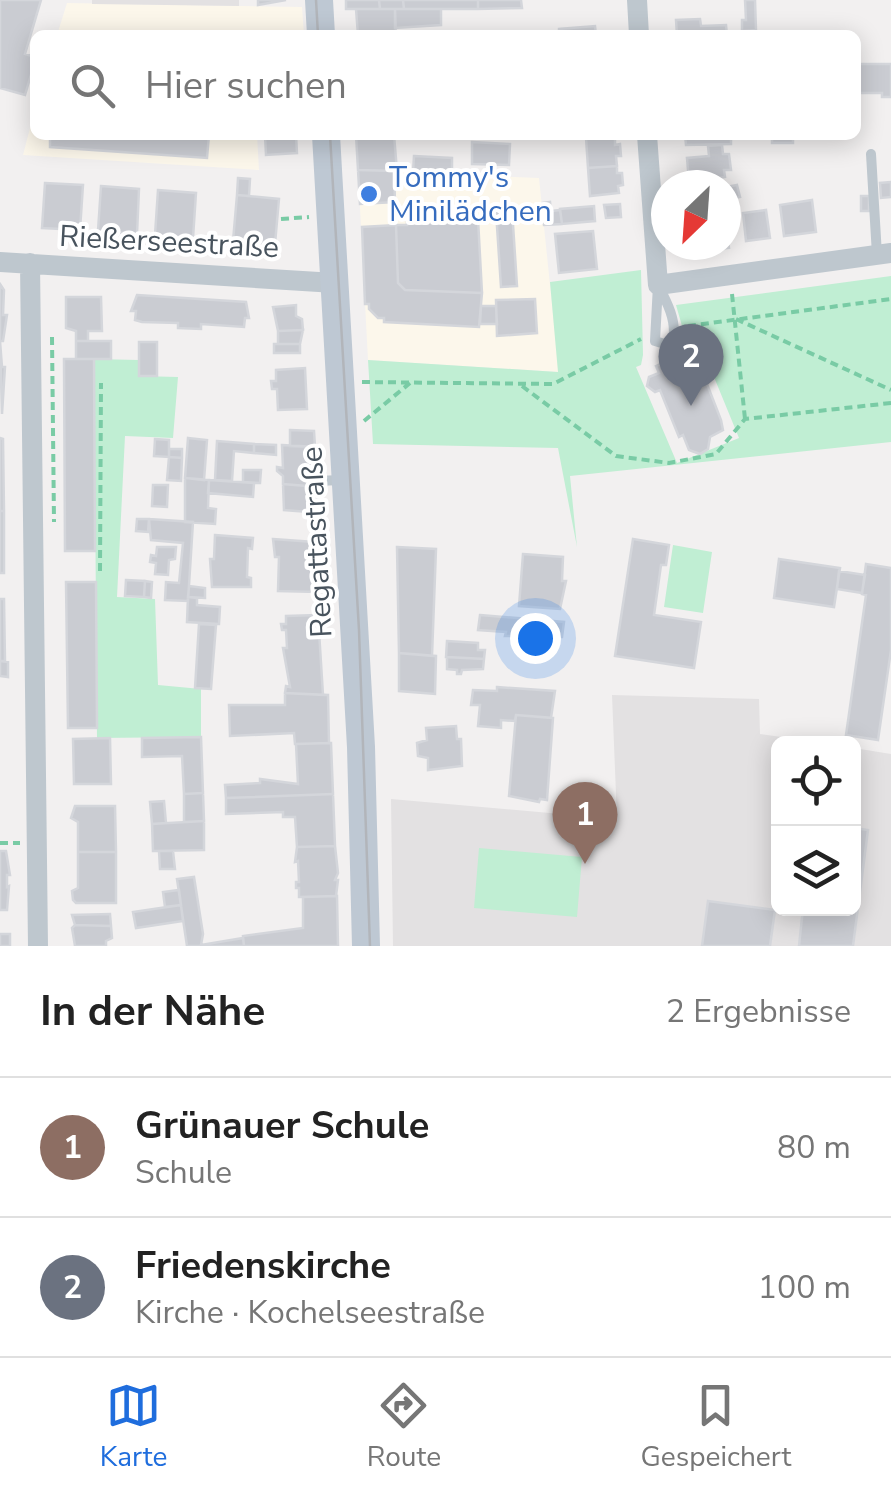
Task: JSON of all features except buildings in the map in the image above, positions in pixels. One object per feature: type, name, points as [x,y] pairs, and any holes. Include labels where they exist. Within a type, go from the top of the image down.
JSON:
[{"type":"main road","points":[[318,0],[321,30]]},
{"type":"main road","name":"Regattastraße","points":[[326,140],[361,747],[366,946]]},
{"type":"street","points":[[637,0],[640,30]]},
{"type":"street","points":[[647,140],[658,285],[884,254]]},
{"type":"street","name":"Rießerseestraße","points":[[0,262],[335,283]]},
{"type":"street","points":[[30,264],[38,946]]},
{"type":"lane","points":[[871,154],[884,254]]},
{"type":"lane","points":[[658,285],[674,328],[673,340],[668,344],[655,341],[658,285]]},
{"type":"lane","points":[[318,481],[346,480]]},
{"type":"path","points":[[281,219],[318,216]]},
{"type":"path","points":[[730,277],[745,419]]},
{"type":"path","points":[[674,328],[891,299]]},
{"type":"path","points":[[735,319],[891,390]]},
{"type":"path","points":[[362,382],[553,384],[654,331]]},
{"type":"path","points":[[100,570],[101,382]]},
{"type":"path","points":[[364,421],[410,382]]},
{"type":"path","points":[[520,385],[616,456],[669,463],[716,454],[745,419],[891,403]]},
{"type":"shaded area","points":[[92,0],[239,0],[239,6],[92,4]]},
{"type":"shaded area","points":[[67,3],[302,7],[304,30],[59,30]]},
{"type":"shaded area","points":[[30,128],[30,140],[257,140],[259,170],[23,155]]},
{"type":"shaded area","points":[[358,170],[539,178],[559,372],[368,360]]},
{"type":"shaded area","points":[[612,695],[759,699],[760,734],[774,736],[771,916],[861,916],[861,749],[891,754],[891,946],[393,946],[391,799],[617,819]]},
{"type":"green space","points":[[641,270],[643,355],[641,365],[636,367],[677,463],[739,438],[700,343],[688,347],[676,305],[891,276],[891,442],[570,476],[577,547],[558,448],[373,444],[368,360],[558,372],[550,282]]},
{"type":"green space","points":[[94,359],[139,360],[139,376],[178,377],[173,438],[125,436],[117,597],[155,599],[158,685],[201,689],[201,737],[97,738]]},
{"type":"green space","points":[[673,545],[712,552],[703,613],[664,607]]},
{"type":"green space","points":[[479,848],[582,857],[577,917],[474,908]]},
{"type":"tram line","points":[[316,0],[318,30]]},
{"type":"tram line","points":[[330,140],[359,630],[370,946]]},
{"type":"place","name":"Tommy's Minilädchen","points":[[369,194]]},
{"type":"place","name":"Friedenskirche","points":[[691,406]]},
{"type":"place","name":"Grünauer Schule","points":[[585,864]]}]
